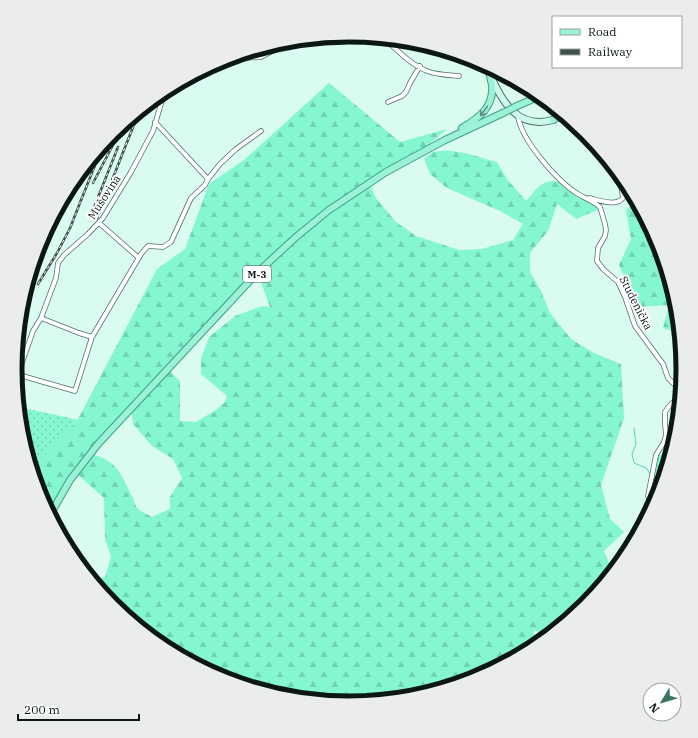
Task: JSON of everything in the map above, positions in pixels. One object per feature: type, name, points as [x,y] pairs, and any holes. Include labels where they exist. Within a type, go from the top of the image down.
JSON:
[{"type":"main road","points":[[452,137],[479,117],[487,107],[492,90],[491,75]]},
{"type":"main road","points":[[493,75],[508,107],[518,116],[527,121],[536,122],[553,120],[558,117]]},
{"type":"main road","name":"M-3","points":[[54,509],[68,484],[96,446],[269,262],[314,222],[364,186],[396,166],[452,137],[534,100]]},
{"type":"main road","points":[[553,120],[556,116]]},
{"type":"street","points":[[391,45],[408,60],[427,71],[458,76]]},
{"type":"street","points":[[249,57],[261,57],[272,51]]},
{"type":"street","points":[[388,102],[402,96],[406,92],[420,66]]},
{"type":"street","name":"Mušovina","points":[[22,359],[33,331],[41,318],[56,278],[57,266],[61,259],[99,223],[131,172],[153,130],[161,101]]},
{"type":"street","name":"Studenička","points":[[518,116],[522,128],[535,152],[554,173],[578,194],[600,207],[605,224],[605,234],[597,254],[597,261],[600,266],[618,282],[635,326],[663,364],[668,378],[675,385]]},
{"type":"street","points":[[155,122],[208,179]]},
{"type":"street","points":[[22,375],[75,391],[92,337],[139,258],[148,246],[163,247],[171,242],[191,198],[205,185],[220,164],[236,149],[261,131]]},
{"type":"street","points":[[585,197],[601,201],[615,203],[620,202],[623,198],[620,186]]},
{"type":"street","points":[[99,223],[139,258]]},
{"type":"street","points":[[41,318],[92,337]]},
{"type":"street","name":"Studenička","points":[[649,499],[648,496],[656,455],[664,442],[666,435],[665,412],[674,402]]},
{"type":"green space","points":[[329,83],[400,142],[447,129],[414,157],[369,183],[375,197],[396,222],[416,236],[459,250],[482,249],[513,240],[523,224],[500,211],[447,188],[430,174],[424,159],[433,153],[441,151],[466,153],[497,162],[507,179],[526,201],[541,185],[556,181],[580,193],[600,209],[576,219],[557,204],[548,231],[530,253],[530,272],[541,291],[550,313],[571,339],[594,353],[621,364],[624,418],[601,485],[610,519],[624,532],[604,551],[610,565],[595,585],[565,615],[541,633],[534,630],[533,639],[531,641],[494,662],[474,671],[454,679],[413,690],[349,696],[285,690],[244,679],[185,652],[167,641],[133,615],[98,578],[105,577],[111,557],[105,539],[104,498],[76,473],[54,509],[37,467],[42,458],[77,421],[157,269],[185,249],[209,184],[244,160]],"holes":[[[260,272],[262,285],[270,307],[262,306],[235,316],[209,337],[201,359],[201,374],[227,396],[225,402],[216,410],[196,422],[180,421],[180,381],[167,369]],[[131,408],[133,424],[152,446],[173,459],[182,478],[170,497],[170,509],[152,517],[137,508],[118,470],[107,460],[90,454]]]},
{"type":"green space","points":[[631,205],[642,224],[659,264],[670,305],[674,332],[663,328],[669,305],[637,307],[619,265],[631,239],[626,210]]},
{"type":"green space","points":[[25,408],[78,420],[42,458],[37,467],[28,433]]},
{"type":"green space","points":[[657,453],[664,456],[656,481],[653,471]]},
{"type":"waterway","points":[[634,428],[636,444],[632,454],[634,463],[646,468],[651,475]]},
{"type":"railway","points":[[97,218],[135,121]]},
{"type":"railway","points":[[93,183],[115,141]]},
{"type":"railway","points":[[91,215],[118,147]]},
{"type":"railway","points":[[38,284],[70,228],[96,162]]},
{"type":"railway","points":[[36,274],[53,231]]}]
